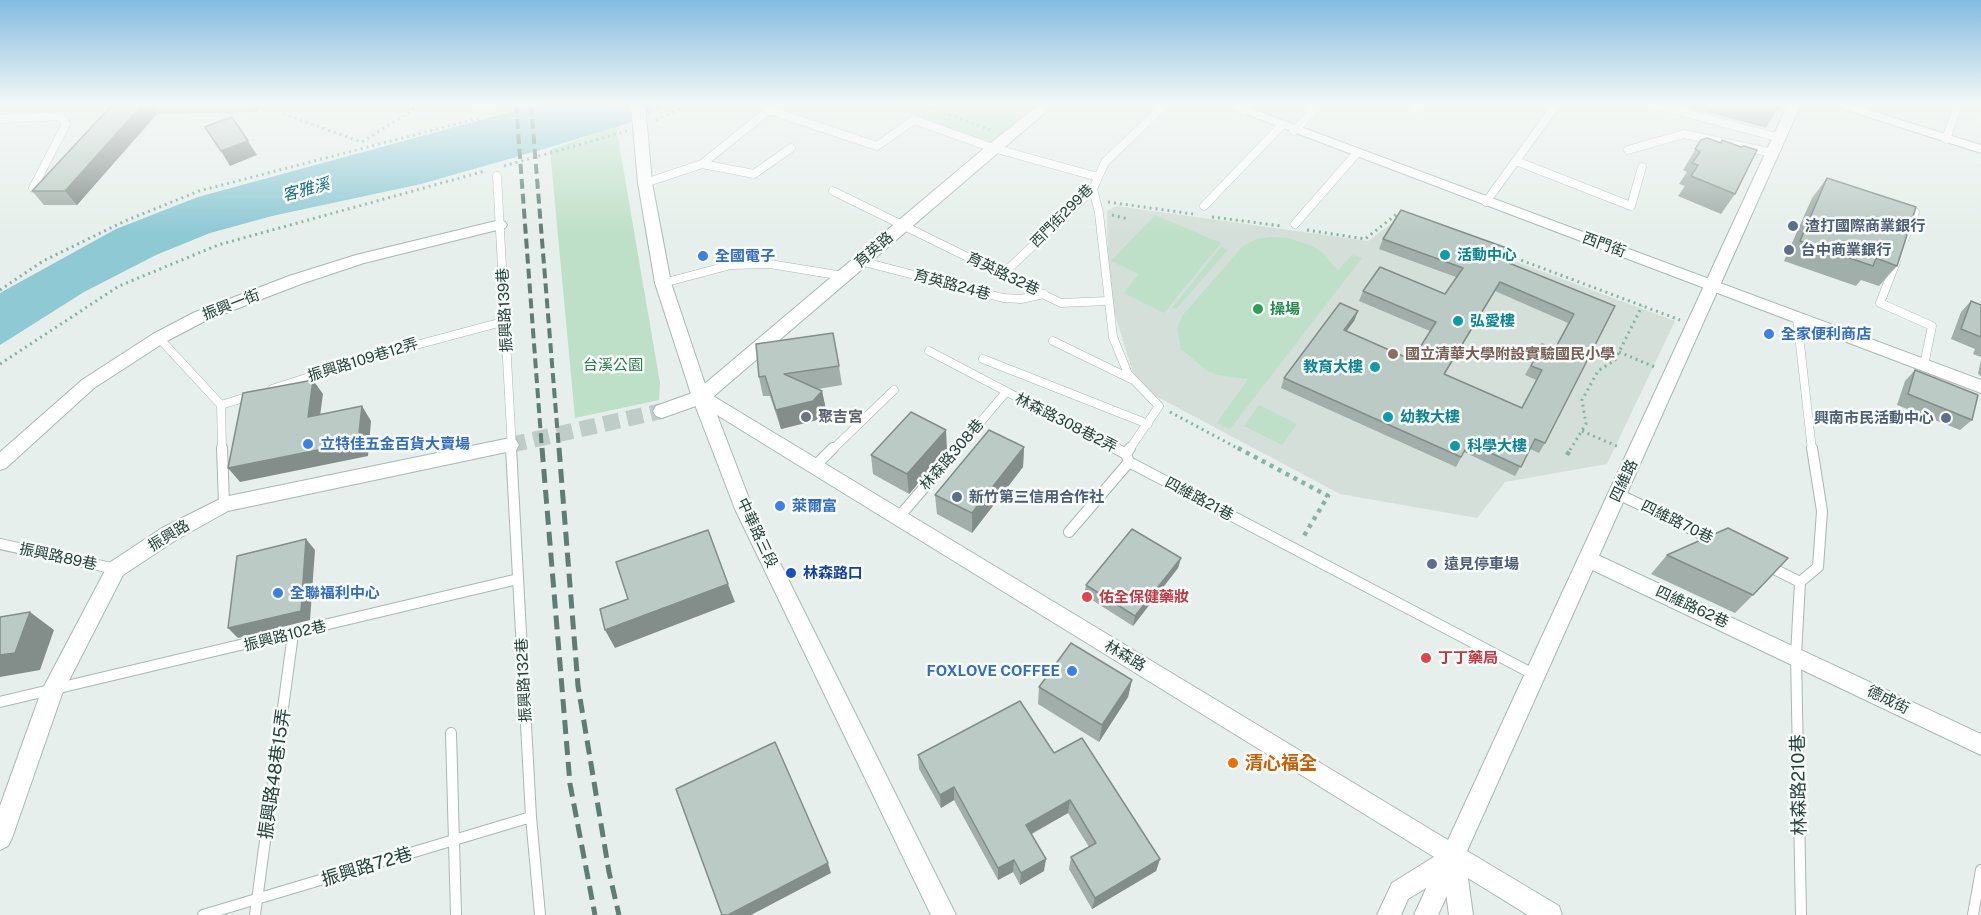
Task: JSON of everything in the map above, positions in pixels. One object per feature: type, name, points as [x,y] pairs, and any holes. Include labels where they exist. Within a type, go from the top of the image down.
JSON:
[{"type":"street","name":"中華路三段","points":[[642,147],[645,183],[663,283],[700,397],[744,509],[944,915]]},
{"type":"street","name":"育英路","points":[[700,397],[903,225],[991,147]]},
{"type":"street","name":"西門街","points":[[1337,147],[1713,285],[1981,387]]},
{"type":"street","name":"四維路","points":[[1426,915],[1776,147]]},
{"type":"street","name":"振興一街","points":[[0,463],[88,384],[159,338],[199,317],[295,280],[370,257],[500,225]]},
{"type":"street","points":[[662,411],[700,397]]},
{"type":"street","name":"林森路","points":[[700,397],[1550,915]]},
{"type":"street","points":[[725,458],[726,439],[732,433],[756,431]]},
{"type":"street","name":"振興路","points":[[0,838],[51,692],[116,569],[169,534],[224,504],[510,445]]},
{"type":"street","name":"四維路62巷","points":[[1589,559],[1796,655]]},
{"type":"street","name":"德成街","points":[[1796,655],[1981,745]]},
{"type":"street","points":[[1389,915],[1400,891],[1453,857],[1461,915]]},
{"type":"lane","points":[[33,188],[54,147]]},
{"type":"lane","points":[[645,183],[702,164],[723,147]]},
{"type":"lane","points":[[1013,147],[1098,177]]},
{"type":"lane","name":"西門街299巷","points":[[1003,274],[1093,189],[1104,162],[1120,147]]},
{"type":"lane","points":[[1204,206],[1267,147]]},
{"type":"lane","points":[[1486,202],[1526,147]]},
{"type":"lane","points":[[1628,150],[1640,147]]},
{"type":"lane","points":[[702,164],[754,174],[791,148]]},
{"type":"lane","points":[[1294,226],[1356,154]]},
{"type":"lane","points":[[1516,161],[1631,206],[1642,167]]},
{"type":"lane","name":"振興路139巷","points":[[497,176],[506,321],[510,445]]},
{"type":"lane","points":[[1093,189],[1113,337],[1131,379]]},
{"type":"lane","name":"育英路32巷","points":[[833,191],[1061,303],[1107,301]]},
{"type":"lane","points":[[1915,212],[1880,303],[1932,326],[1924,365]]},
{"type":"lane","name":"育英路24巷","points":[[861,261],[1003,298],[1021,299],[1044,294]]},
{"type":"lane","points":[[663,283],[731,266],[770,264],[843,276]]},
{"type":"lane","points":[[1757,561],[1800,582],[1818,567],[1822,511],[1805,406],[1797,318]]},
{"type":"lane","name":"振興路109巷12弄","points":[[221,405],[375,356],[506,321]]},
{"type":"lane","points":[[159,338],[221,405],[224,504]]},
{"type":"lane","points":[[1053,341],[1131,379],[1159,406],[1127,458],[1069,532]]},
{"type":"lane","name":"林森路308巷2弄","points":[[929,351],[1127,458]]},
{"type":"lane","points":[[983,359],[1148,424]]},
{"type":"lane","points":[[814,466],[894,390]]},
{"type":"lane","name":"林森路308巷","points":[[898,518],[1006,392]]},
{"type":"lane","name":"振興路132巷","points":[[510,445],[531,817],[540,915]]},
{"type":"lane","name":"四維路21巷","points":[[1127,458],[1536,676]]},
{"type":"lane","name":"四維路70巷","points":[[1618,494],[1725,546]]},
{"type":"lane","name":"振興路89巷","points":[[0,544],[116,569]]},
{"type":"lane","name":"振興路102巷","points":[[0,702],[51,692],[518,579]]},
{"type":"lane","name":"林森路210巷","points":[[1800,582],[1796,655],[1801,915]]},
{"type":"lane","name":"振興路48巷15弄","points":[[255,915],[293,634]]},
{"type":"lane","points":[[451,733],[456,915]]},
{"type":"lane","name":"振興路72巷","points":[[203,915],[531,817]]},
{"type":"lane","points":[[1973,915],[1981,870]]},
{"type":"path","points":[[0,290],[43,261],[125,221],[198,191],[370,147]]},
{"type":"path","points":[[0,364],[119,286],[219,245],[573,147]]},
{"type":"path","points":[[1096,201],[1196,214]]},
{"type":"path","points":[[1303,230],[1365,239],[1397,214],[1408,218]]},
{"type":"path","points":[[1207,216],[1294,226]]},
{"type":"path","points":[[1508,256],[1694,326]]},
{"type":"path","points":[[1567,455],[1586,424],[1582,399],[1598,371],[1615,360],[1642,306]]},
{"type":"path","points":[[1619,352],[1672,374]]},
{"type":"path","points":[[1159,406],[1328,496],[1295,549]]},
{"type":"path","points":[[1582,431],[1636,455]]},
{"type":"shaded area","name":"國立清華大學附設實驗國民小學","points":[[1117,206],[1368,241],[1399,218],[1675,321],[1607,464],[1505,482],[1477,518],[1340,494],[1137,386],[1109,295],[1107,211]]},
{"type":"green space","name":"台溪公園","points":[[559,147],[620,147],[660,383],[659,400],[575,418],[550,150]]},
{"type":"green space","points":[[1155,215],[1221,243],[1164,313],[1124,293],[1139,274],[1111,261]]},
{"type":"green space","points":[[1288,238],[1310,245],[1322,252],[1338,271],[1352,255],[1362,258],[1230,429],[1217,423],[1248,379],[1217,375],[1206,370],[1181,349],[1177,328],[1182,316],[1243,246],[1257,239]]},
{"type":"green space","points":[[1221,247],[1228,250],[1176,309],[1172,308]]},
{"type":"green space","points":[[1259,405],[1297,424],[1282,445],[1244,426]]},
{"type":"water","name":"客雅溪","points":[[382,147],[552,147],[421,184],[272,216],[210,233],[156,255],[84,292],[0,345],[0,293],[116,229],[198,197]]},
{"type":"building","points":[[73,147],[105,147],[65,191],[32,191]]},
{"type":"building","points":[[218,147],[233,147],[221,151]]},
{"type":"building","points":[[1697,147],[1746,147],[1757,150],[1735,194],[1691,176],[1698,165],[1692,163],[1700,152],[1695,149]]},
{"type":"building","points":[[1827,178],[1916,207],[1897,266],[1876,258],[1873,266],[1800,241]]},
{"type":"building","points":[[1401,210],[1515,251],[1509,263],[1615,306],[1545,443],[1535,439],[1521,467],[1469,443],[1461,457],[1284,378],[1340,303],[1358,311],[1344,330],[1412,360],[1436,322],[1363,291],[1380,267],[1445,294],[1463,268],[1383,239]],"holes":[[[1500,282],[1574,314],[1555,349],[1542,344],[1531,366],[1542,370],[1522,408],[1444,374]]]},
{"type":"building","points":[[1971,301],[1981,305],[1981,337],[1961,329]]},
{"type":"building","points":[[833,333],[839,366],[784,374],[822,391],[813,401],[776,410],[765,376],[759,377],[756,344]]},
{"type":"building","points":[[1915,370],[1978,395],[1972,420],[1908,394]]},
{"type":"building","name":"立特佳五金百貨大賣場","points":[[313,380],[308,417],[362,406],[358,442],[228,468],[243,393]]},
{"type":"building","points":[[911,412],[946,430],[907,474],[871,455]]},
{"type":"building","points":[[989,430],[1024,447],[972,513],[935,495]]},
{"type":"building","points":[[1728,528],[1788,558],[1753,595],[1667,555]]},
{"type":"building","points":[[1132,529],[1181,558],[1135,616],[1086,585]]},
{"type":"building","points":[[708,530],[728,584],[605,630],[600,609],[628,599],[616,562]]},
{"type":"building","name":"全聯福利中心","points":[[306,539],[301,611],[228,628],[237,556]]},
{"type":"building","points":[[30,612],[15,653],[0,655],[0,617]]},
{"type":"building","points":[[1071,643],[1132,680],[1102,725],[1039,687]]},
{"type":"building","points":[[1020,701],[1054,753],[1082,738],[1160,859],[1095,898],[1071,857],[1096,843],[1070,800],[1026,825],[1046,859],[1021,873],[1014,860],[998,868],[954,787],[940,795],[918,755]]},
{"type":"building","points":[[775,742],[828,863],[728,915],[722,915],[676,789]]},
{"type":"tunnel","points":[[510,445],[662,411]]},
{"type":"railway","points":[[519,147],[542,450]]},
{"type":"railway","points":[[534,147],[559,450]]},
{"type":"railway","points":[[542,448],[570,784],[595,915]]},
{"type":"railway","points":[[559,448],[578,686],[609,872],[619,915]]},
{"type":"place","name":"渣打國際商業銀行","points":[[1793,226]]},
{"type":"place","name":"台中商業銀行","points":[[1789,250]]},
{"type":"place","name":"活動中心","points":[[1445,255]]},
{"type":"place","name":"全國電子","points":[[703,256]]},
{"type":"place","name":"操場","points":[[1258,309]]},
{"type":"place","name":"弘愛樓","points":[[1458,321]]},
{"type":"place","name":"全家便利商店","points":[[1769,334]]},
{"type":"place","name":"國立清華大學附設實驗國民小學","points":[[1393,354]]},
{"type":"place","name":"教育大樓","points":[[1375,367]]},
{"type":"place","name":"聚吉宮","points":[[806,417]]},
{"type":"place","name":"幼教大樓","points":[[1388,417]]},
{"type":"place","name":"興南市民活動中心","points":[[1946,418]]},
{"type":"place","name":"立特佳五金百貨大賣場","points":[[308,444]]},
{"type":"place","name":"科學大樓","points":[[1455,446]]},
{"type":"place","name":"新竹第三信用合作社","points":[[957,497]]},
{"type":"place","name":"萊爾富","points":[[780,506]]},
{"type":"place","name":"遠見停車場","points":[[1432,564]]},
{"type":"place","name":"林森路口","points":[[791,573]]},
{"type":"place","name":"全聯福利中心","points":[[278,593]]},
{"type":"place","name":"佑全保健藥妝","points":[[1087,597]]},
{"type":"place","name":"丁丁藥局","points":[[1426,658]]},
{"type":"place","name":"FOXLOVE COFFEE","points":[[1072,671]]},
{"type":"place","name":"清心福全","points":[[1233,763]]}]
